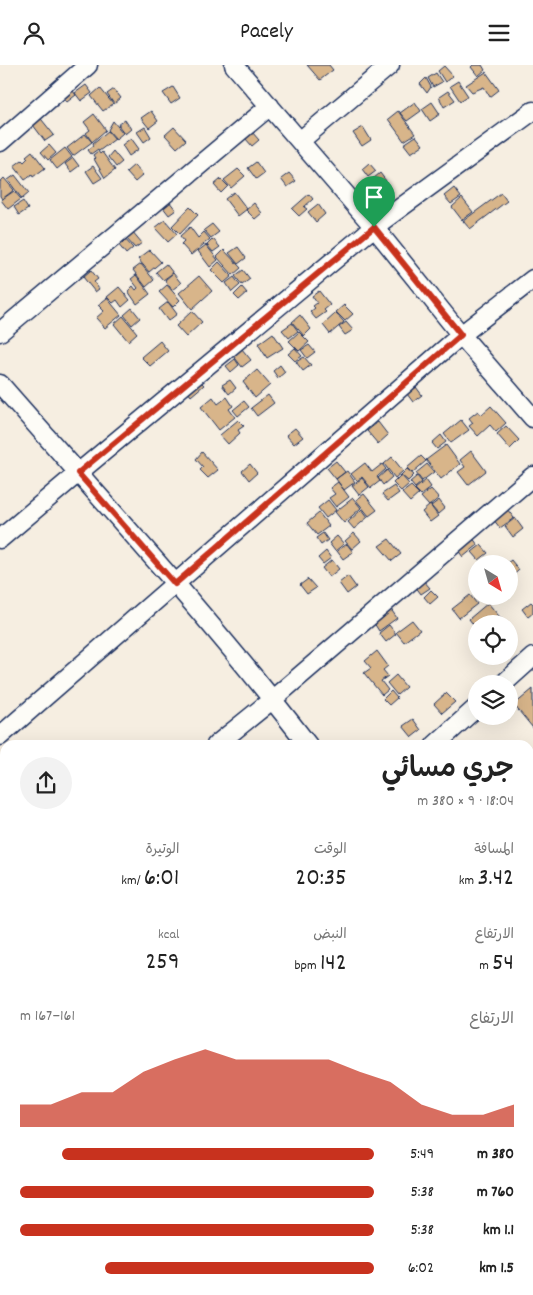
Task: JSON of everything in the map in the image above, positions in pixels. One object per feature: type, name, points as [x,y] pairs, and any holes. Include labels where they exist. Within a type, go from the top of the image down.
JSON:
[{"type":"street","points":[[0,142],[88,65]]},
{"type":"street","points":[[234,65],[374,227],[461,335],[533,418]]},
{"type":"street","points":[[300,141],[390,65]]},
{"type":"street","points":[[0,332],[270,106]]},
{"type":"street","points":[[0,539],[374,227],[533,111]]},
{"type":"street","points":[[0,736],[461,335],[533,279]]},
{"type":"street","points":[[0,384],[175,584],[273,699],[304,740]]},
{"type":"street","points":[[222,740],[273,699],[533,476]]},
{"type":"street","points":[[513,675],[533,657]]},
{"type":"street","points":[[440,740],[468,715]]},
{"type":"building","points":[[307,65],[329,65],[333,70],[320,80]]},
{"type":"building","points":[[473,65],[482,65],[485,70],[478,76],[471,67]]},
{"type":"building","points":[[444,66],[453,76],[445,82],[438,71]]},
{"type":"building","points":[[486,72],[499,90],[490,97],[484,87],[472,92],[466,85]]},
{"type":"building","points":[[436,73],[442,82],[433,87],[428,78]]},
{"type":"building","points":[[426,78],[431,87],[427,93],[420,84]]},
{"type":"building","points":[[458,81],[468,96],[460,101],[450,86]]},
{"type":"building","points":[[86,85],[92,93],[81,101],[75,93]]},
{"type":"building","points":[[70,87],[76,95],[67,102],[61,94]]},
{"type":"building","points":[[173,87],[180,98],[171,104],[163,93]]},
{"type":"building","points":[[100,88],[113,104],[103,111],[91,96]]},
{"type":"building","points":[[114,89],[121,98],[114,104],[107,94]]},
{"type":"building","points":[[448,91],[455,100],[444,107],[439,97]]},
{"type":"building","points":[[415,102],[421,111],[407,121],[400,113]]},
{"type":"building","points":[[432,102],[440,114],[430,121],[422,109]]},
{"type":"building","points":[[151,111],[158,121],[149,128],[141,118]]},
{"type":"building","points":[[398,111],[415,134],[404,141],[388,119]]},
{"type":"building","points":[[94,114],[106,130],[92,142],[86,133],[90,130],[84,122]]},
{"type":"building","points":[[38,115],[54,135],[45,141],[30,121]]},
{"type":"building","points":[[125,120],[131,129],[125,134],[118,125]]},
{"type":"building","points":[[113,121],[123,133],[116,139],[108,130]]},
{"type":"building","points":[[145,127],[151,137],[144,142],[137,132]]},
{"type":"building","points":[[174,127],[186,140],[177,148],[165,135]]},
{"type":"building","points":[[363,127],[371,140],[362,146],[353,133]]},
{"type":"building","points":[[108,131],[115,139],[99,151],[98,149],[91,154],[88,150],[94,145],[93,143]]},
{"type":"building","points":[[252,132],[259,140],[252,146],[245,138]]},
{"type":"building","points":[[85,134],[92,142],[73,156],[67,148]]},
{"type":"building","points":[[416,136],[423,145],[411,153],[404,144]]},
{"type":"building","points":[[131,138],[139,149],[129,156],[122,145]]},
{"type":"building","points":[[49,145],[56,153],[48,160],[41,152]]},
{"type":"building","points":[[65,148],[72,157],[57,169],[50,160]]},
{"type":"building","points":[[32,151],[45,168],[33,177],[32,175],[25,180],[14,166],[22,160],[24,162],[28,158],[26,156]]},
{"type":"building","points":[[98,151],[100,154],[102,152],[115,170],[105,178],[94,159],[93,155]]},
{"type":"building","points":[[113,151],[122,162],[116,167],[108,157]]},
{"type":"building","points":[[73,158],[79,166],[71,172],[65,164]]},
{"type":"building","points":[[256,162],[264,173],[256,179],[248,168]]},
{"type":"building","points":[[369,163],[376,171],[368,177],[362,169]]},
{"type":"building","points":[[134,165],[143,175],[135,182],[126,172]]},
{"type":"building","points":[[93,166],[102,178],[94,183],[86,171]]},
{"type":"building","points":[[238,169],[245,176],[231,188],[224,180]]},
{"type":"building","points":[[289,173],[296,181],[287,187],[281,179]]},
{"type":"building","points":[[380,173],[386,181],[379,187],[373,179]]},
{"type":"building","points":[[15,175],[29,193],[22,199],[8,180]]},
{"type":"building","points":[[4,178],[14,190],[2,199],[0,196],[0,182]]},
{"type":"building","points":[[221,179],[228,186],[221,193],[214,185]]},
{"type":"building","points":[[454,188],[461,197],[451,204],[444,196]]},
{"type":"building","points":[[14,191],[21,199],[8,209],[1,200]]},
{"type":"building","points":[[234,192],[247,209],[238,216],[225,199]]},
{"type":"building","points":[[501,193],[507,201],[470,229],[463,221]]},
{"type":"building","points":[[309,194],[313,199],[304,207],[307,209],[299,216],[292,209]]},
{"type":"building","points":[[462,198],[473,212],[462,220],[452,207]]},
{"type":"building","points":[[23,201],[28,209],[19,215],[14,207]]},
{"type":"building","points":[[169,201],[176,210],[169,215],[162,206]]},
{"type":"building","points":[[254,203],[262,213],[255,219],[246,210]]},
{"type":"building","points":[[318,204],[325,214],[316,222],[308,212]]},
{"type":"building","points":[[190,207],[198,215],[180,234],[172,226]]},
{"type":"building","points":[[165,220],[177,234],[168,242],[155,228]]},
{"type":"building","points":[[212,224],[219,232],[211,238],[204,230]]},
{"type":"building","points":[[190,227],[198,238],[204,232],[210,239],[191,255],[181,244],[184,241],[180,236]]},
{"type":"building","points":[[132,231],[142,243],[135,248],[125,237]]},
{"type":"building","points":[[124,238],[133,248],[126,254],[118,244]]},
{"type":"building","points":[[213,239],[220,247],[213,252],[207,245]]},
{"type":"building","points":[[206,245],[218,260],[210,267],[198,251]]},
{"type":"building","points":[[238,247],[246,258],[238,264],[229,253]]},
{"type":"building","points":[[150,250],[161,262],[149,272],[138,259]]},
{"type":"building","points":[[224,250],[241,268],[233,275],[217,257]]},
{"type":"building","points":[[219,262],[232,276],[224,283],[211,270]]},
{"type":"building","points":[[141,264],[154,280],[146,287],[133,270]]},
{"type":"building","points":[[166,264],[173,273],[163,280],[156,272]]},
{"type":"building","points":[[91,270],[98,279],[94,282],[99,289],[95,292],[83,277]]},
{"type":"building","points":[[243,270],[250,279],[242,285],[235,276]]},
{"type":"building","points":[[173,273],[181,283],[172,290],[165,280]]},
{"type":"building","points":[[136,275],[150,294],[137,304],[128,291],[133,286],[136,290],[138,288],[131,279]]},
{"type":"building","points":[[199,276],[212,291],[192,309],[179,293]]},
{"type":"building","points":[[234,277],[240,285],[232,292],[226,283]]},
{"type":"building","points":[[167,285],[180,300],[173,307],[159,292]]},
{"type":"building","points":[[119,287],[130,300],[122,307],[117,300],[113,303],[107,297]]},
{"type":"building","points":[[242,287],[247,293],[239,300],[234,295]]},
{"type":"building","points":[[319,291],[330,305],[324,310],[326,312],[316,319],[310,312],[317,303],[312,296]]},
{"type":"building","points":[[107,298],[121,315],[105,328],[96,318],[104,311],[98,305]]},
{"type":"building","points":[[168,302],[177,314],[168,321],[159,309]]},
{"type":"building","points":[[344,305],[353,314],[345,321],[336,312]]},
{"type":"building","points":[[132,308],[140,318],[132,325],[124,315]]},
{"type":"building","points":[[192,311],[202,322],[186,337],[176,326]]},
{"type":"building","points":[[336,313],[344,322],[330,334],[323,325]]},
{"type":"building","points":[[300,315],[311,329],[304,336],[292,322]]},
{"type":"building","points":[[123,316],[137,333],[128,341],[114,324]]},
{"type":"building","points":[[346,322],[353,330],[345,335],[339,327]]},
{"type":"building","points":[[292,323],[298,331],[289,338],[282,330]]},
{"type":"building","points":[[299,332],[309,342],[299,351],[289,341]]},
{"type":"building","points":[[273,333],[283,348],[267,358],[258,344]]},
{"type":"building","points":[[160,341],[168,351],[150,366],[141,357]]},
{"type":"building","points":[[237,343],[251,360],[242,367],[229,350]]},
{"type":"building","points":[[309,345],[315,352],[307,358],[301,350]]},
{"type":"building","points":[[295,348],[302,356],[295,361],[288,354]]},
{"type":"building","points":[[304,357],[311,365],[303,371],[296,362]]},
{"type":"building","points":[[235,359],[239,365],[231,372],[226,366]]},
{"type":"building","points":[[280,365],[285,372],[278,378],[273,371]]},
{"type":"building","points":[[257,370],[270,385],[255,398],[243,382]]},
{"type":"building","points":[[196,377],[204,385],[191,396],[184,387]]},
{"type":"building","points":[[230,380],[236,388],[229,394],[222,385]]},
{"type":"building","points":[[416,387],[422,395],[413,402],[407,394]]},
{"type":"building","points":[[268,395],[274,403],[257,416],[251,408]]},
{"type":"building","points":[[213,397],[218,404],[227,397],[233,406],[229,409],[235,417],[219,430],[201,407]]},
{"type":"building","points":[[244,401],[249,407],[238,416],[233,410]]},
{"type":"building","points":[[491,406],[506,423],[496,432],[490,425],[478,436],[469,426],[473,423],[469,418],[478,411],[481,415]]},
{"type":"building","points":[[238,420],[244,426],[238,430],[240,433],[228,444],[220,435]]},
{"type":"building","points":[[461,420],[469,430],[451,443],[444,434]]},
{"type":"building","points":[[378,422],[388,435],[378,444],[367,431]]},
{"type":"building","points":[[506,426],[519,440],[510,449],[497,434]]},
{"type":"building","points":[[295,428],[303,437],[294,444],[286,435]]},
{"type":"building","points":[[441,435],[446,442],[437,449],[432,443]]},
{"type":"building","points":[[446,445],[460,464],[441,479],[426,460]]},
{"type":"building","points":[[471,451],[486,471],[468,485],[458,472],[465,467],[460,460]]},
{"type":"building","points":[[202,452],[218,470],[208,478],[200,470],[203,467],[196,459]]},
{"type":"building","points":[[421,456],[426,461],[412,473],[407,468]]},
{"type":"building","points":[[392,457],[403,471],[395,478],[384,464]]},
{"type":"building","points":[[336,461],[345,472],[336,479],[327,468]]},
{"type":"building","points":[[365,463],[372,472],[382,464],[386,469],[377,477],[380,481],[371,488],[362,477],[357,481],[351,474]]},
{"type":"building","points":[[250,464],[257,473],[249,480],[242,471]]},
{"type":"building","points":[[427,464],[434,472],[422,481],[416,473]]},
{"type":"building","points":[[407,469],[414,475],[408,481],[401,475]]},
{"type":"building","points":[[387,470],[392,477],[383,485],[378,478]]},
{"type":"building","points":[[347,471],[355,482],[344,490],[336,479]]},
{"type":"building","points":[[401,475],[409,484],[401,491],[393,483]]},
{"type":"building","points":[[417,476],[422,482],[415,488],[410,482]]},
{"type":"building","points":[[362,478],[369,487],[359,495],[352,486]]},
{"type":"building","points":[[426,480],[431,487],[421,495],[415,489]]},
{"type":"building","points":[[338,482],[349,497],[336,507],[329,498],[335,494],[330,488]]},
{"type":"building","points":[[394,486],[399,493],[388,501],[382,494]]},
{"type":"building","points":[[411,486],[419,494],[410,502],[402,493]]},
{"type":"building","points":[[431,489],[439,498],[429,506],[421,497]]},
{"type":"building","points":[[364,494],[377,510],[369,516],[356,500]]},
{"type":"building","points":[[353,498],[361,508],[344,523],[335,512]]},
{"type":"building","points":[[328,500],[336,510],[326,518],[318,508]]},
{"type":"building","points":[[439,500],[445,508],[438,514],[431,506]]},
{"type":"building","points":[[430,505],[438,516],[430,522],[422,512]]},
{"type":"building","points":[[504,505],[514,518],[500,528],[490,515]]},
{"type":"building","points":[[362,509],[368,517],[354,529],[348,522]]},
{"type":"building","points":[[319,513],[329,526],[317,535],[307,523]]},
{"type":"building","points":[[515,518],[523,529],[513,537],[505,526]]},
{"type":"building","points":[[323,533],[328,540],[321,545],[316,538]]},
{"type":"building","points":[[354,533],[361,541],[352,549],[345,541]]},
{"type":"building","points":[[337,536],[344,544],[335,551],[329,543]]},
{"type":"building","points":[[472,537],[478,545],[463,557],[457,549]]},
{"type":"building","points":[[389,539],[401,554],[392,561],[379,546]]},
{"type":"building","points":[[347,544],[353,552],[343,559],[337,551]]},
{"type":"building","points":[[481,545],[488,553],[485,555],[475,555],[472,552]]},
{"type":"building","points":[[326,551],[331,558],[323,564],[318,558]]},
{"type":"building","points":[[332,560],[339,569],[329,577],[322,568]]},
{"type":"building","points":[[348,576],[356,587],[347,594],[339,583]]},
{"type":"building","points":[[308,579],[316,588],[307,594],[300,585]]},
{"type":"building","points":[[423,580],[430,588],[421,594],[415,586]]},
{"type":"building","points":[[431,590],[438,597],[430,604],[424,597]]},
{"type":"building","points":[[468,597],[468,605],[476,605],[459,618],[452,609]]},
{"type":"building","points":[[531,602],[533,604],[533,613],[528,617],[522,609]]},
{"type":"building","points":[[486,605],[490,605],[498,615],[474,615]]},
{"type":"building","points":[[390,608],[397,618],[379,631],[372,620]]},
{"type":"building","points":[[412,620],[420,630],[404,642],[396,632]]},
{"type":"building","points":[[389,625],[396,634],[386,642],[379,633]]},
{"type":"building","points":[[377,651],[388,666],[383,670],[388,676],[381,681],[388,690],[382,695],[364,673],[371,668],[365,661]]},
{"type":"building","points":[[396,675],[406,687],[397,695],[387,683]]},
{"type":"building","points":[[533,689],[533,728],[518,710],[518,702]]},
{"type":"building","points":[[391,691],[397,698],[389,705],[383,699]]},
{"type":"building","points":[[446,693],[455,702],[442,713],[434,704]]},
{"type":"building","points":[[413,719],[421,730],[412,737],[403,726]]},
{"type":"route","points":[[374,227],[461,335],[175,584],[78,473],[374,227]]}]
